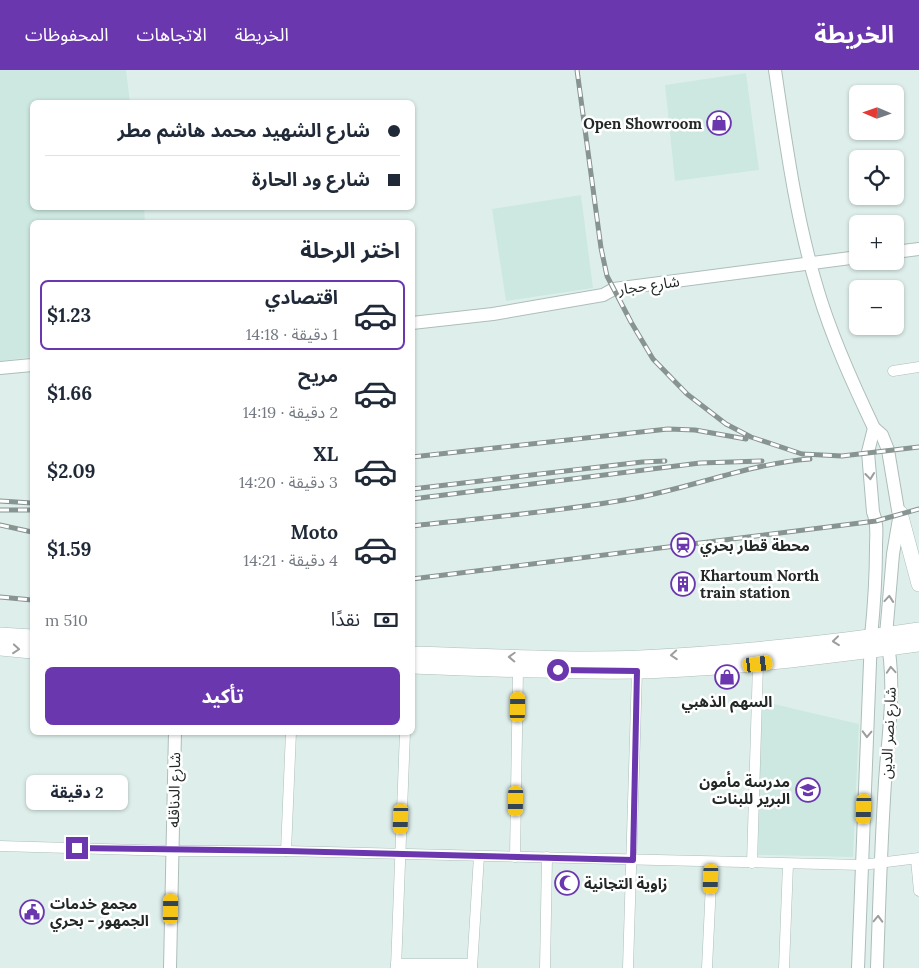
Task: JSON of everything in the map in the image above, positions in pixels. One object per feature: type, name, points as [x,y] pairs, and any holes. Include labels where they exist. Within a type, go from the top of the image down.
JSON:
[{"type":"main road","points":[[900,513],[919,584]]},
{"type":"main road","points":[[415,666],[518,670],[637,671],[758,664],[888,641],[919,630]]},
{"type":"main road","points":[[0,635],[30,637]]},
{"type":"main road","points":[[888,641],[919,644]]},
{"type":"main road","points":[[415,654],[639,658],[870,644]]},
{"type":"main road","points":[[0,648],[30,651]]},
{"type":"street","points":[[775,70],[800,223],[818,292],[845,367],[874,428],[882,435],[888,450],[900,513]]},
{"type":"street","points":[[904,251],[919,249]]},
{"type":"street","name":"شارع حجار","points":[[415,323],[493,314],[602,295],[614,289],[849,258]]},
{"type":"street","points":[[0,368],[30,365]]},
{"type":"street","points":[[893,372],[919,367]]},
{"type":"street","name":"شارع نصر الدين","points":[[858,968],[870,644],[874,608],[876,520],[873,512],[868,452],[874,428]]},
{"type":"street","name":"شارع نصر الدين","points":[[877,968],[880,862],[892,686],[888,641],[893,554],[900,513]]},
{"type":"street","points":[[752,863],[758,664]]},
{"type":"street","points":[[515,857],[518,670]]},
{"type":"street","points":[[628,968],[633,860],[637,671]]},
{"type":"street","name":"شارع الدناقله","points":[[170,968],[175,735]]},
{"type":"street","points":[[286,851],[291,735]]},
{"type":"street","points":[[405,735],[396,966],[472,966],[479,856]]},
{"type":"street","points":[[0,846],[862,865],[918,858],[919,891]]},
{"type":"street","points":[[545,968],[547,857]]},
{"type":"street","points":[[707,968],[712,862]]},
{"type":"street","points":[[784,968],[788,864]]},
{"type":"shaded area","points":[[0,70],[126,70],[130,100],[30,100],[30,210],[144,210],[145,220],[30,220],[30,357],[0,361]]},
{"type":"shaded area","points":[[746,73],[759,170],[675,181],[665,85]]},
{"type":"shaded area","points":[[581,195],[593,288],[506,301],[492,209]]},
{"type":"shaded area","name":"مدرسة مأمون البرير للبنات","points":[[761,701],[859,724],[853,857],[758,855]]},
{"type":"railway","points":[[577,70],[601,248],[607,276],[653,359],[687,394],[726,424],[751,437],[802,454],[842,456],[919,447]]},
{"type":"railway","points":[[415,457],[668,429],[695,430],[746,439]]},
{"type":"railway","points":[[415,526],[624,500],[647,496],[763,466],[810,459]]},
{"type":"railway","points":[[415,489],[642,462],[665,461]]},
{"type":"railway","points":[[415,499],[700,463],[762,461]]},
{"type":"railway","points":[[0,501],[30,503]]},
{"type":"railway","points":[[415,579],[876,521],[919,509]]},
{"type":"railway","points":[[0,510],[30,510]]},
{"type":"railway","points":[[0,525],[30,532]]},
{"type":"railway","points":[[0,597],[30,600]]},
{"type":"place","name":"Open Showroom","points":[[719,123]]},
{"type":"place","name":"محطة قطار بحري","points":[[683,545]]},
{"type":"place","name":"Khartoum North train station","points":[[683,584]]},
{"type":"place","name":"السهم الذهبي","points":[[727,677]]},
{"type":"place","name":"مدرسة مأمون البرير للبنات","points":[[808,790]]},
{"type":"place","name":"زاوية التجانية","points":[[567,883]]},
{"type":"place","name":"مجمع خدمات الجمهور - بحري","points":[[32,912]]},
{"type":"route","points":[[77,848],[172,851],[286,851],[633,860],[637,671],[558,670]]}]
